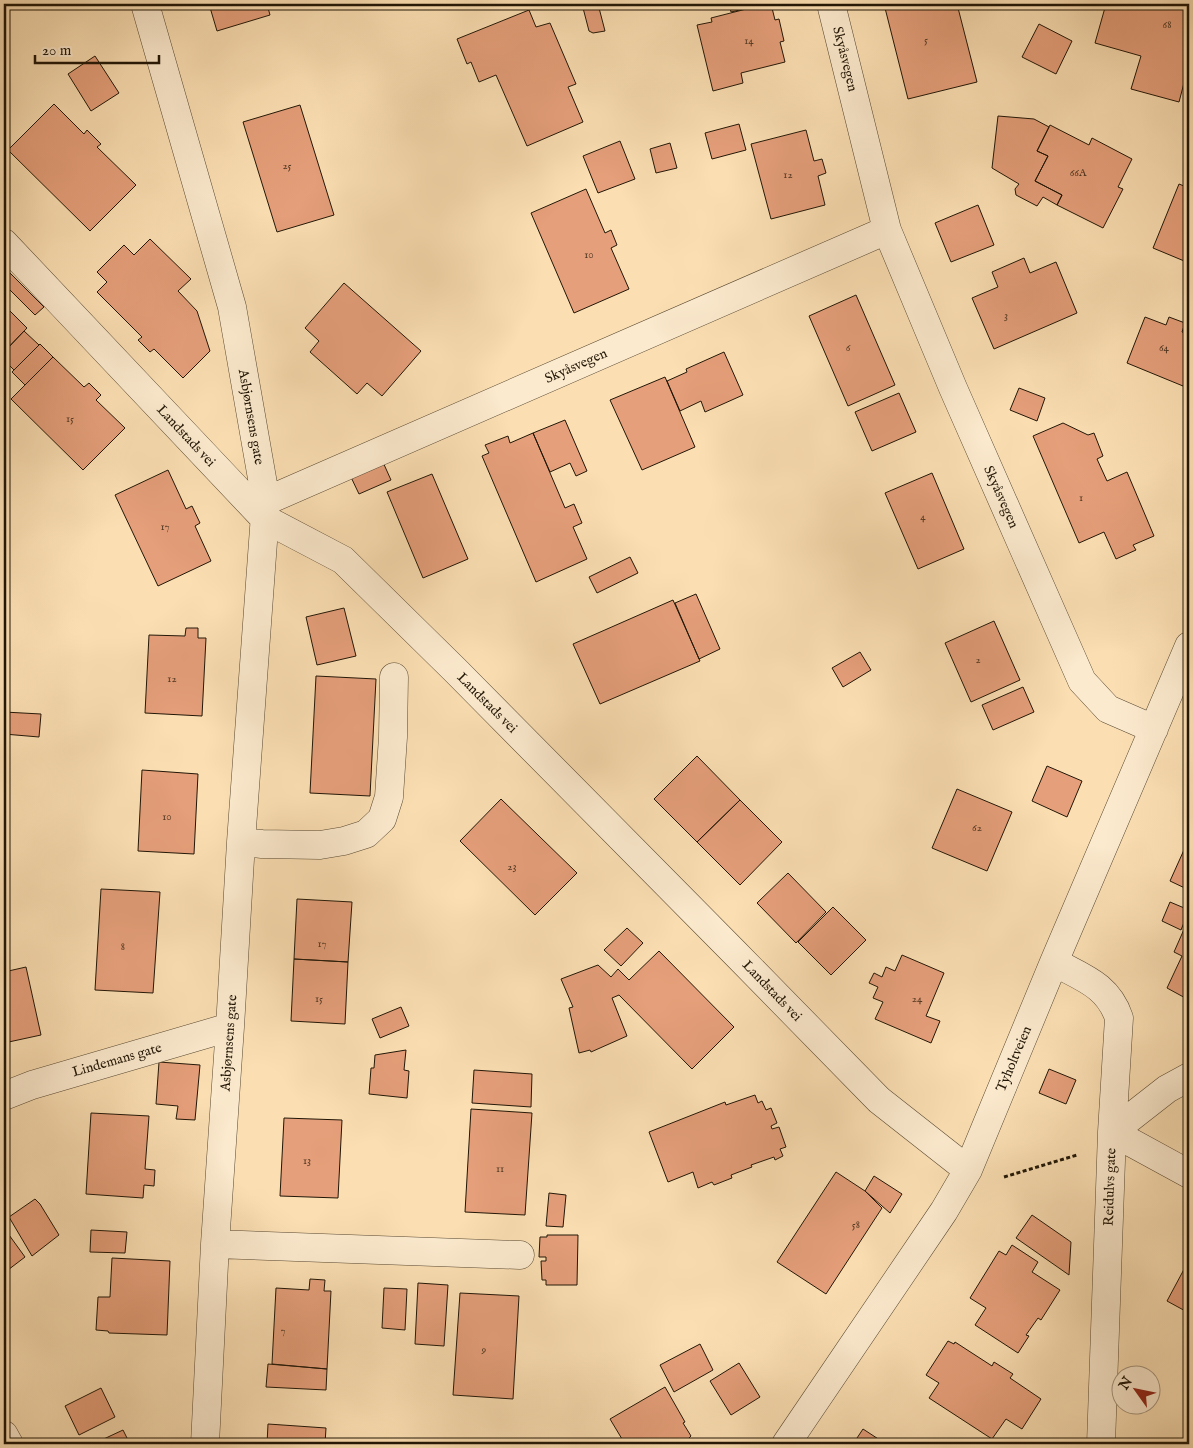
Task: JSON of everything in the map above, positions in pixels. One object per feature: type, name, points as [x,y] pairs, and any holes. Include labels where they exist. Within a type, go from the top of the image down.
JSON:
[{"type":"street","name":"Asbjørnsens gate","points":[[145,4],[232,307],[265,510],[215,1244],[205,1444]]},
{"type":"street","name":"Skyåsvegen","points":[[831,4],[887,230],[953,388],[1082,681],[1108,709],[1154,729]]},
{"type":"street","name":"Skyåsvegen","points":[[265,510],[887,230]]},
{"type":"street","name":"Landstads vei","points":[[4,243],[265,510],[343,560],[735,953],[878,1100],[962,1181]]},
{"type":"street","name":"Tyholtveien","points":[[786,1444],[962,1181],[1189,646]]},
{"type":"street","points":[[241,842],[320,845],[344,841],[366,834],[382,819],[389,797],[394,677]]},
{"type":"street","name":"Reidulvs gate","points":[[1054,962],[1102,989],[1114,1004],[1119,1018],[1112,1132],[1101,1444]]},
{"type":"street","name":"Lindemans gate","points":[[4,1096],[32,1084],[230,1027]]},
{"type":"street","points":[[1189,1077],[1167,1089],[1112,1132],[1189,1174]]},
{"type":"street","points":[[215,1244],[520,1255]]},
{"type":"street","points":[[4,1435],[9,1444]]},
{"type":"path","points":[[962,1181],[1078,1155]]},
{"type":"building","points":[[209,4],[267,4],[270,15],[217,31]]},
{"type":"building","points":[[582,4],[598,4],[605,31],[593,33],[589,31]]},
{"type":"building","points":[[729,4],[766,4],[731,12]]},
{"type":"building","points":[[771,4],[775,20],[779,19],[784,41],[780,42],[785,62],[741,73],[743,83],[713,91],[697,25],[712,22],[711,18]]},
{"type":"building","points":[[884,4],[957,4],[977,82],[908,99]]},
{"type":"building","points":[[1106,4],[1189,4],[1189,64],[1179,102],[1131,89],[1141,56],[1095,43]]},
{"type":"building","points":[[529,10],[536,27],[550,23],[576,84],[568,87],[583,122],[527,146],[496,75],[479,82],[471,62],[467,64],[457,39]]},
{"type":"building","points":[[1039,24],[1072,41],[1056,74],[1022,57]]},
{"type":"building","points":[[95,56],[119,93],[91,111],[68,74]]},
{"type":"building","points":[[54,104],[84,134],[87,130],[101,144],[97,147],[136,185],[90,231],[8,150]]},
{"type":"building","points":[[300,105],[334,215],[277,232],[243,122]]},
{"type":"building","points":[[998,116],[1034,119],[1049,127],[1037,151],[1048,156],[1035,181],[1062,195],[1057,205],[1043,197],[1037,206],[1016,195],[1015,189],[1019,184],[992,168]]},
{"type":"building","points":[[739,124],[746,150],[712,159],[705,133]]},
{"type":"building","points":[[1050,125],[1089,145],[1092,138],[1132,159],[1118,187],[1123,189],[1103,228],[1057,205],[1062,195],[1035,181],[1048,156],[1037,151]]},
{"type":"building","points":[[806,130],[814,161],[822,159],[826,173],[818,176],[825,205],[771,219],[751,144]]},
{"type":"building","points":[[620,141],[635,179],[598,193],[583,156]]},
{"type":"building","points":[[670,143],[677,168],[656,173],[650,149]]},
{"type":"building","points":[[1179,184],[1189,188],[1189,263],[1153,248]]},
{"type":"building","points":[[586,189],[605,233],[611,230],[617,245],[611,248],[629,289],[574,313],[531,213]]},
{"type":"building","points":[[978,205],[994,245],[951,262],[935,223]]},
{"type":"building","points":[[150,239],[191,279],[178,291],[197,311],[210,351],[183,378],[154,349],[150,352],[138,340],[142,337],[97,292],[107,282],[97,272],[124,245],[134,255]]},
{"type":"building","points":[[1024,258],[1030,273],[1056,262],[1077,313],[994,349],[972,298],[998,287],[992,272]]},
{"type":"building","points":[[4,267],[44,307],[35,315],[4,286]]},
{"type":"building","points":[[344,283],[421,351],[382,396],[367,383],[357,394],[310,352],[319,341],[305,328]]},
{"type":"building","points":[[856,295],[895,385],[848,406],[809,316]]},
{"type":"building","points":[[4,305],[27,328],[4,352]]},
{"type":"building","points":[[1145,317],[1166,325],[1169,317],[1185,323],[1182,332],[1189,335],[1189,370],[1183,386],[1127,363]]},
{"type":"building","points":[[24,331],[39,345],[14,370],[4,360],[4,352]]},
{"type":"building","points":[[40,344],[53,357],[25,385],[12,372]]},
{"type":"building","points":[[724,352],[743,395],[705,412],[701,401],[680,411],[667,381],[687,372],[686,369]]},
{"type":"building","points":[[53,357],[84,387],[89,383],[101,395],[96,400],[125,428],[83,470],[11,399]]},
{"type":"building","points":[[665,377],[695,447],[642,470],[610,400]]},
{"type":"building","points":[[1019,388],[1045,398],[1037,421],[1010,410]]},
{"type":"building","points":[[899,393],[916,432],[872,451],[855,412]]},
{"type":"building","points":[[565,420],[587,471],[576,476],[570,463],[550,472],[533,433]]},
{"type":"building","points":[[1063,423],[1088,435],[1094,433],[1103,456],[1097,459],[1107,481],[1127,472],[1154,536],[1133,545],[1136,550],[1116,559],[1104,532],[1079,543],[1033,436]]},
{"type":"building","points":[[533,433],[565,508],[574,504],[582,523],[573,527],[587,559],[536,582],[482,456],[489,453],[485,445],[508,436],[510,443]]},
{"type":"building","points":[[382,460],[391,480],[359,494],[349,473]]},
{"type":"building","points":[[168,470],[186,509],[192,506],[200,523],[195,526],[211,561],[158,586],[115,495]]},
{"type":"building","points":[[932,473],[964,549],[918,569],[885,493]]},
{"type":"building","points":[[432,474],[468,559],[423,578],[387,492]]},
{"type":"building","points":[[630,557],[638,573],[597,593],[589,577]]},
{"type":"building","points":[[696,594],[720,649],[699,659],[675,603]]},
{"type":"building","points":[[673,600],[700,661],[600,704],[573,644]]},
{"type":"building","points":[[344,608],[356,656],[317,665],[306,617]]},
{"type":"building","points":[[994,621],[1020,680],[971,702],[945,643]]},
{"type":"building","points":[[186,628],[198,628],[198,638],[206,638],[202,716],[145,713],[149,635],[185,636]]},
{"type":"building","points":[[860,652],[871,670],[843,687],[832,668]]},
{"type":"building","points":[[316,676],[376,679],[370,796],[310,793]]},
{"type":"building","points":[[1023,687],[1034,712],[993,730],[982,705]]},
{"type":"building","points":[[4,712],[41,714],[39,737],[4,734]]},
{"type":"building","points":[[697,756],[740,800],[697,842],[654,799]]},
{"type":"building","points":[[1047,766],[1082,781],[1067,817],[1032,801]]},
{"type":"building","points":[[142,770],[198,774],[194,854],[138,851]]},
{"type":"building","points":[[957,789],[1012,812],[987,871],[932,848]]},
{"type":"building","points":[[501,799],[577,873],[535,915],[460,841]]},
{"type":"building","points":[[740,800],[782,842],[740,885],[697,842]]},
{"type":"building","points":[[1189,842],[1189,890],[1170,881]]},
{"type":"building","points":[[788,873],[826,912],[796,943],[757,903]]},
{"type":"building","points":[[101,889],[160,892],[153,993],[95,990]]},
{"type":"building","points":[[297,899],[352,902],[348,962],[294,959]]},
{"type":"building","points":[[1170,902],[1189,910],[1181,930],[1162,921]]},
{"type":"building","points":[[833,907],[866,940],[831,975],[798,942]]},
{"type":"building","points":[[1189,918],[1189,1000],[1167,988],[1182,956],[1174,952]]},
{"type":"building","points":[[627,928],[643,943],[621,966],[604,950]]},
{"type":"building","points":[[659,951],[734,1027],[692,1069],[619,995],[612,998],[627,1036],[591,1052],[590,1050],[579,1053],[569,1008],[573,1007],[561,979],[598,965],[611,977],[618,969],[629,980]]},
{"type":"building","points":[[902,955],[944,973],[926,1016],[940,1021],[931,1043],[875,1019],[883,1002],[873,998],[878,987],[869,983],[874,973],[882,977],[886,967],[895,971]]},
{"type":"building","points":[[294,959],[348,962],[345,1024],[291,1021]]},
{"type":"building","points":[[26,967],[41,1035],[4,1043],[4,972]]},
{"type":"building","points":[[401,1007],[409,1026],[380,1038],[372,1019]]},
{"type":"building","points":[[406,1050],[404,1070],[409,1071],[407,1098],[369,1094],[371,1068],[374,1068],[375,1055]]},
{"type":"building","points":[[159,1062],[200,1065],[195,1120],[176,1119],[178,1106],[156,1104]]},
{"type":"building","points":[[1049,1069],[1076,1080],[1066,1104],[1039,1093]]},
{"type":"building","points":[[474,1070],[532,1074],[531,1107],[472,1103]]},
{"type":"building","points":[[755,1095],[758,1103],[762,1101],[766,1110],[771,1108],[777,1123],[771,1126],[772,1129],[779,1127],[786,1147],[780,1149],[783,1156],[775,1160],[774,1157],[751,1165],[752,1167],[731,1175],[732,1178],[714,1185],[712,1182],[698,1188],[693,1172],[668,1182],[649,1132],[725,1102],[726,1105]]},
{"type":"building","points":[[471,1109],[532,1113],[525,1215],[465,1212]]},
{"type":"building","points":[[91,1113],[149,1116],[145,1169],[155,1170],[154,1186],[144,1185],[143,1198],[86,1194]]},
{"type":"building","points":[[284,1118],[342,1120],[338,1198],[280,1196]]},
{"type":"building","points":[[836,1172],[865,1191],[882,1208],[826,1294],[777,1262]]},
{"type":"building","points":[[874,1176],[902,1194],[890,1213],[865,1191]]},
{"type":"building","points":[[549,1193],[566,1195],[563,1227],[546,1226]]},
{"type":"building","points":[[35,1199],[59,1235],[32,1256],[9,1217]]},
{"type":"building","points":[[1032,1215],[1071,1242],[1069,1275],[1016,1238]]},
{"type":"building","points":[[4,1228],[25,1257],[4,1273]]},
{"type":"building","points":[[91,1230],[127,1232],[125,1253],[90,1252]]},
{"type":"building","points":[[547,1235],[578,1235],[577,1285],[546,1285],[546,1280],[542,1280],[541,1261],[546,1261],[546,1257],[539,1257],[540,1237],[547,1237]]},
{"type":"building","points":[[1012,1245],[1038,1262],[1032,1272],[1060,1290],[1041,1320],[1038,1318],[1026,1335],[1029,1336],[1018,1353],[975,1325],[986,1308],[970,1298],[999,1251],[1006,1255]]},
{"type":"building","points":[[112,1258],[170,1261],[167,1335],[109,1333],[108,1331],[96,1330],[98,1297],[110,1297]]},
{"type":"building","points":[[1189,1260],[1189,1313],[1167,1301]]},
{"type":"building","points":[[310,1279],[325,1280],[324,1291],[331,1291],[327,1369],[272,1364],[276,1288],[309,1290]]},
{"type":"building","points":[[418,1283],[448,1285],[444,1346],[415,1344]]},
{"type":"building","points":[[384,1288],[407,1289],[405,1330],[382,1328]]},
{"type":"building","points":[[460,1293],[519,1296],[513,1399],[453,1395]]},
{"type":"building","points":[[948,1341],[954,1344],[955,1342],[992,1366],[994,1362],[1013,1374],[1010,1378],[1041,1399],[1022,1429],[1006,1419],[992,1439],[929,1398],[939,1383],[926,1375]]},
{"type":"building","points":[[700,1344],[713,1370],[674,1392],[660,1365]]},
{"type":"building","points":[[739,1363],[760,1397],[731,1415],[710,1381]]},
{"type":"building","points":[[268,1364],[327,1369],[326,1390],[266,1387]]},
{"type":"building","points":[[665,1387],[685,1422],[683,1423],[691,1436],[689,1438],[693,1444],[625,1444],[610,1419]]},
{"type":"building","points":[[101,1388],[115,1417],[79,1435],[65,1406]]},
{"type":"building","points":[[268,1424],[326,1428],[325,1444],[267,1444]]},
{"type":"building","points":[[1189,1427],[1189,1444],[1180,1444]]},
{"type":"building","points":[[863,1429],[886,1444],[853,1444]]},
{"type":"building","points":[[123,1430],[130,1444],[93,1444]]}]
